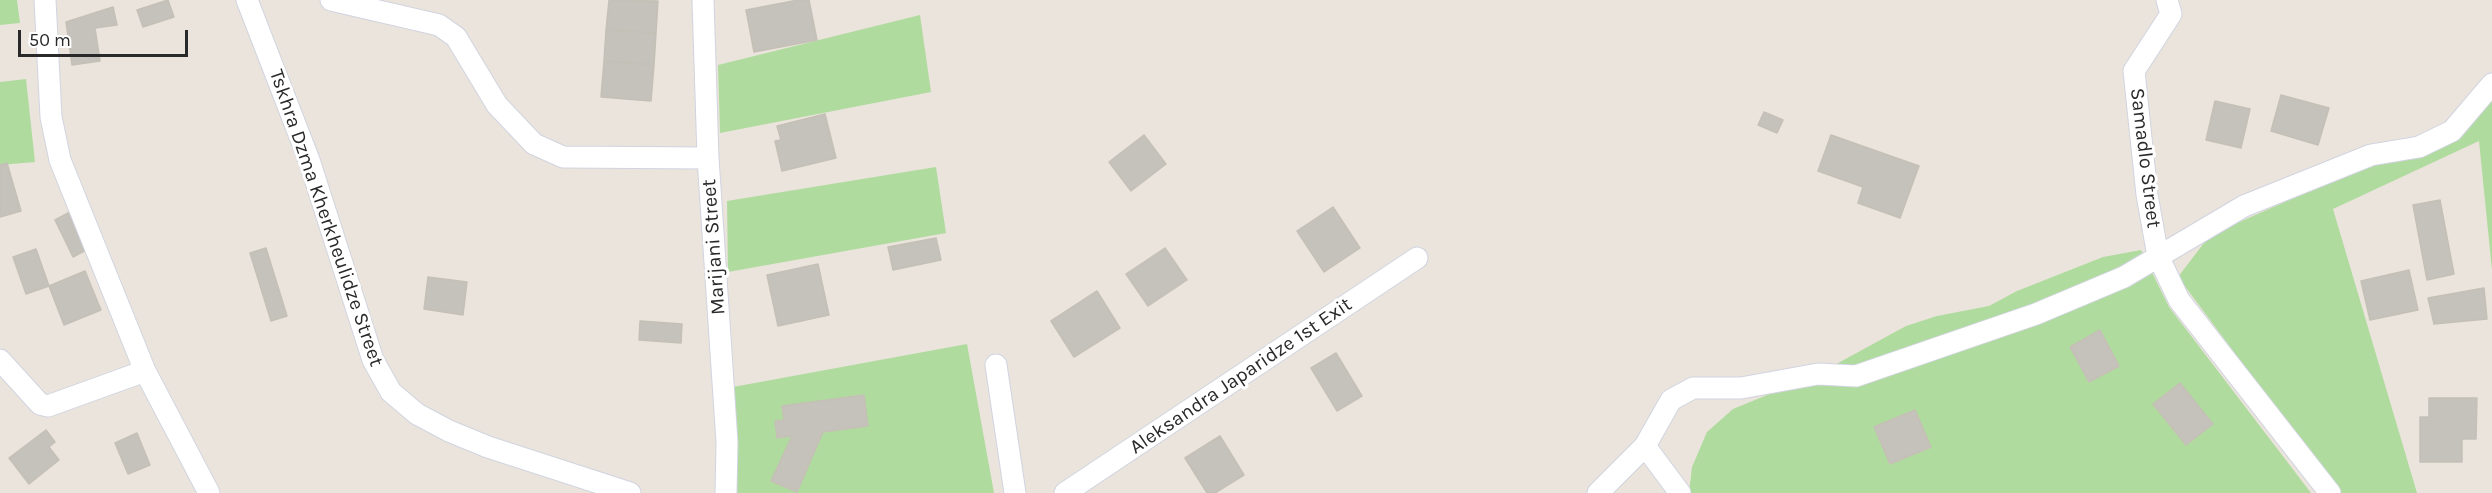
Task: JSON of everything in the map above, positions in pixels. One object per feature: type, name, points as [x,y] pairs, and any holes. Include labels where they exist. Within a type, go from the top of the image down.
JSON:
[{"type":"street","points":[[45,0],[51,117],[60,160],[145,371],[208,493]]},
{"type":"street","name":"Tskhra Dzma Kherkheulidze Street","points":[[247,0],[309,160],[373,360],[391,392],[417,414],[449,431],[488,447],[630,493]]},
{"type":"street","points":[[331,0],[439,25],[456,36],[497,105],[534,144],[563,157],[708,158]]},
{"type":"street","name":"Marijani Street","points":[[703,0],[708,158],[728,442],[726,493]]},
{"type":"street","name":"Samadlo Street","points":[[2167,0],[2171,14],[2134,71],[2147,195],[2158,256],[2179,300],[2330,493]]},
{"type":"street","points":[[1598,493],[1646,446],[1671,400],[1692,388],[1741,388],[1818,374],[1856,376],[2036,314],[2124,277],[2244,206],[2371,155],[2419,147],[2452,131],[2492,84]]},
{"type":"street","name":"Aleksandra Japaridze 1st Exit","points":[[1065,493],[1417,258]]},
{"type":"street","points":[[0,360],[40,404],[48,406],[145,371]]},
{"type":"street","points":[[996,365],[1015,493]]},
{"type":"street","points":[[1646,446],[1680,493]]},
{"type":"green space","points":[[0,0],[17,0],[20,23],[0,25]]},
{"type":"green space","points":[[920,15],[931,92],[720,133],[718,65]]},
{"type":"green space","points":[[26,79],[35,162],[0,165],[0,82]]},
{"type":"green space","points":[[2492,99],[2492,270],[2479,141],[2333,209],[2417,493],[2339,493],[2178,277],[2210,235],[2371,164]]},
{"type":"green space","points":[[936,167],[946,233],[728,272],[727,201]]},
{"type":"green space","points":[[2141,250],[2169,307],[2311,493],[1689,493],[1692,467],[1707,432],[1733,409],[1818,374],[1906,326],[1937,316],[1989,306],[2017,291],[2103,257]]},
{"type":"green space","points":[[967,344],[994,493],[737,493],[733,387]]},
{"type":"building","points":[[168,0],[174,17],[143,27],[137,10]]},
{"type":"building","points":[[609,0],[658,1],[656,33],[606,30]]},
{"type":"building","points":[[809,0],[817,40],[754,52],[746,10]]},
{"type":"building","points":[[113,7],[117,25],[95,28],[100,61],[72,65],[66,22]]},
{"type":"building","points":[[606,30],[656,33],[654,65],[604,61]]},
{"type":"building","points":[[604,61],[654,65],[651,101],[601,97]]},
{"type":"building","points":[[2281,95],[2329,108],[2318,145],[2271,131]]},
{"type":"building","points":[[2215,101],[2250,109],[2241,148],[2206,140]]},
{"type":"building","points":[[1764,112],[1783,120],[1777,133],[1758,125]]},
{"type":"building","points":[[825,114],[836,158],[782,171],[775,141],[781,140],[777,126]]},
{"type":"building","points":[[1144,135],[1166,164],[1131,191],[1109,162]]},
{"type":"building","points":[[1831,135],[1919,166],[1900,218],[1858,203],[1863,187],[1818,171]]},
{"type":"building","points":[[7,163],[21,211],[0,217],[0,165]]},
{"type":"building","points":[[2440,200],[2454,274],[2427,280],[2413,205]]},
{"type":"building","points":[[1333,207],[1360,248],[1324,272],[1297,231]]},
{"type":"building","points":[[70,212],[88,249],[73,257],[55,220]]},
{"type":"building","points":[[936,238],[941,260],[893,270],[888,247]]},
{"type":"building","points":[[266,248],[287,316],[271,321],[250,253]]},
{"type":"building","points":[[1165,248],[1187,280],[1148,306],[1126,274]]},
{"type":"building","points":[[36,249],[49,286],[26,294],[13,257]]},
{"type":"building","points":[[818,264],[829,315],[778,326],[767,275]]},
{"type":"building","points":[[2409,270],[2418,310],[2370,320],[2361,281]]},
{"type":"building","points":[[85,271],[101,310],[64,325],[49,286]]},
{"type":"building","points":[[428,277],[467,282],[463,315],[424,309]]},
{"type":"building","points":[[2484,288],[2487,319],[2434,324],[2428,298]]},
{"type":"building","points":[[1097,291],[1120,328],[1074,357],[1051,321]]},
{"type":"building","points":[[640,321],[682,324],[681,343],[639,340]]},
{"type":"building","points":[[2100,330],[2119,366],[2089,382],[2070,347]]},
{"type":"building","points":[[1336,353],[1362,396],[1337,411],[1311,368]]},
{"type":"building","points":[[2180,383],[2213,424],[2186,445],[2153,404]]},
{"type":"building","points":[[864,395],[868,426],[823,432],[797,492],[771,481],[792,436],[777,438],[775,421],[784,420],[782,406]]},
{"type":"building","points":[[2429,398],[2477,398],[2476,439],[2462,439],[2462,462],[2420,462],[2420,417],[2429,417]]},
{"type":"building","points":[[1915,410],[1931,447],[1890,464],[1874,427]]},
{"type":"building","points":[[46,430],[55,442],[49,447],[59,460],[29,484],[9,458]]},
{"type":"building","points":[[137,433],[150,465],[128,474],[115,443]]},
{"type":"building","points":[[1220,436],[1244,475],[1215,493],[1207,493],[1185,458]]}]
